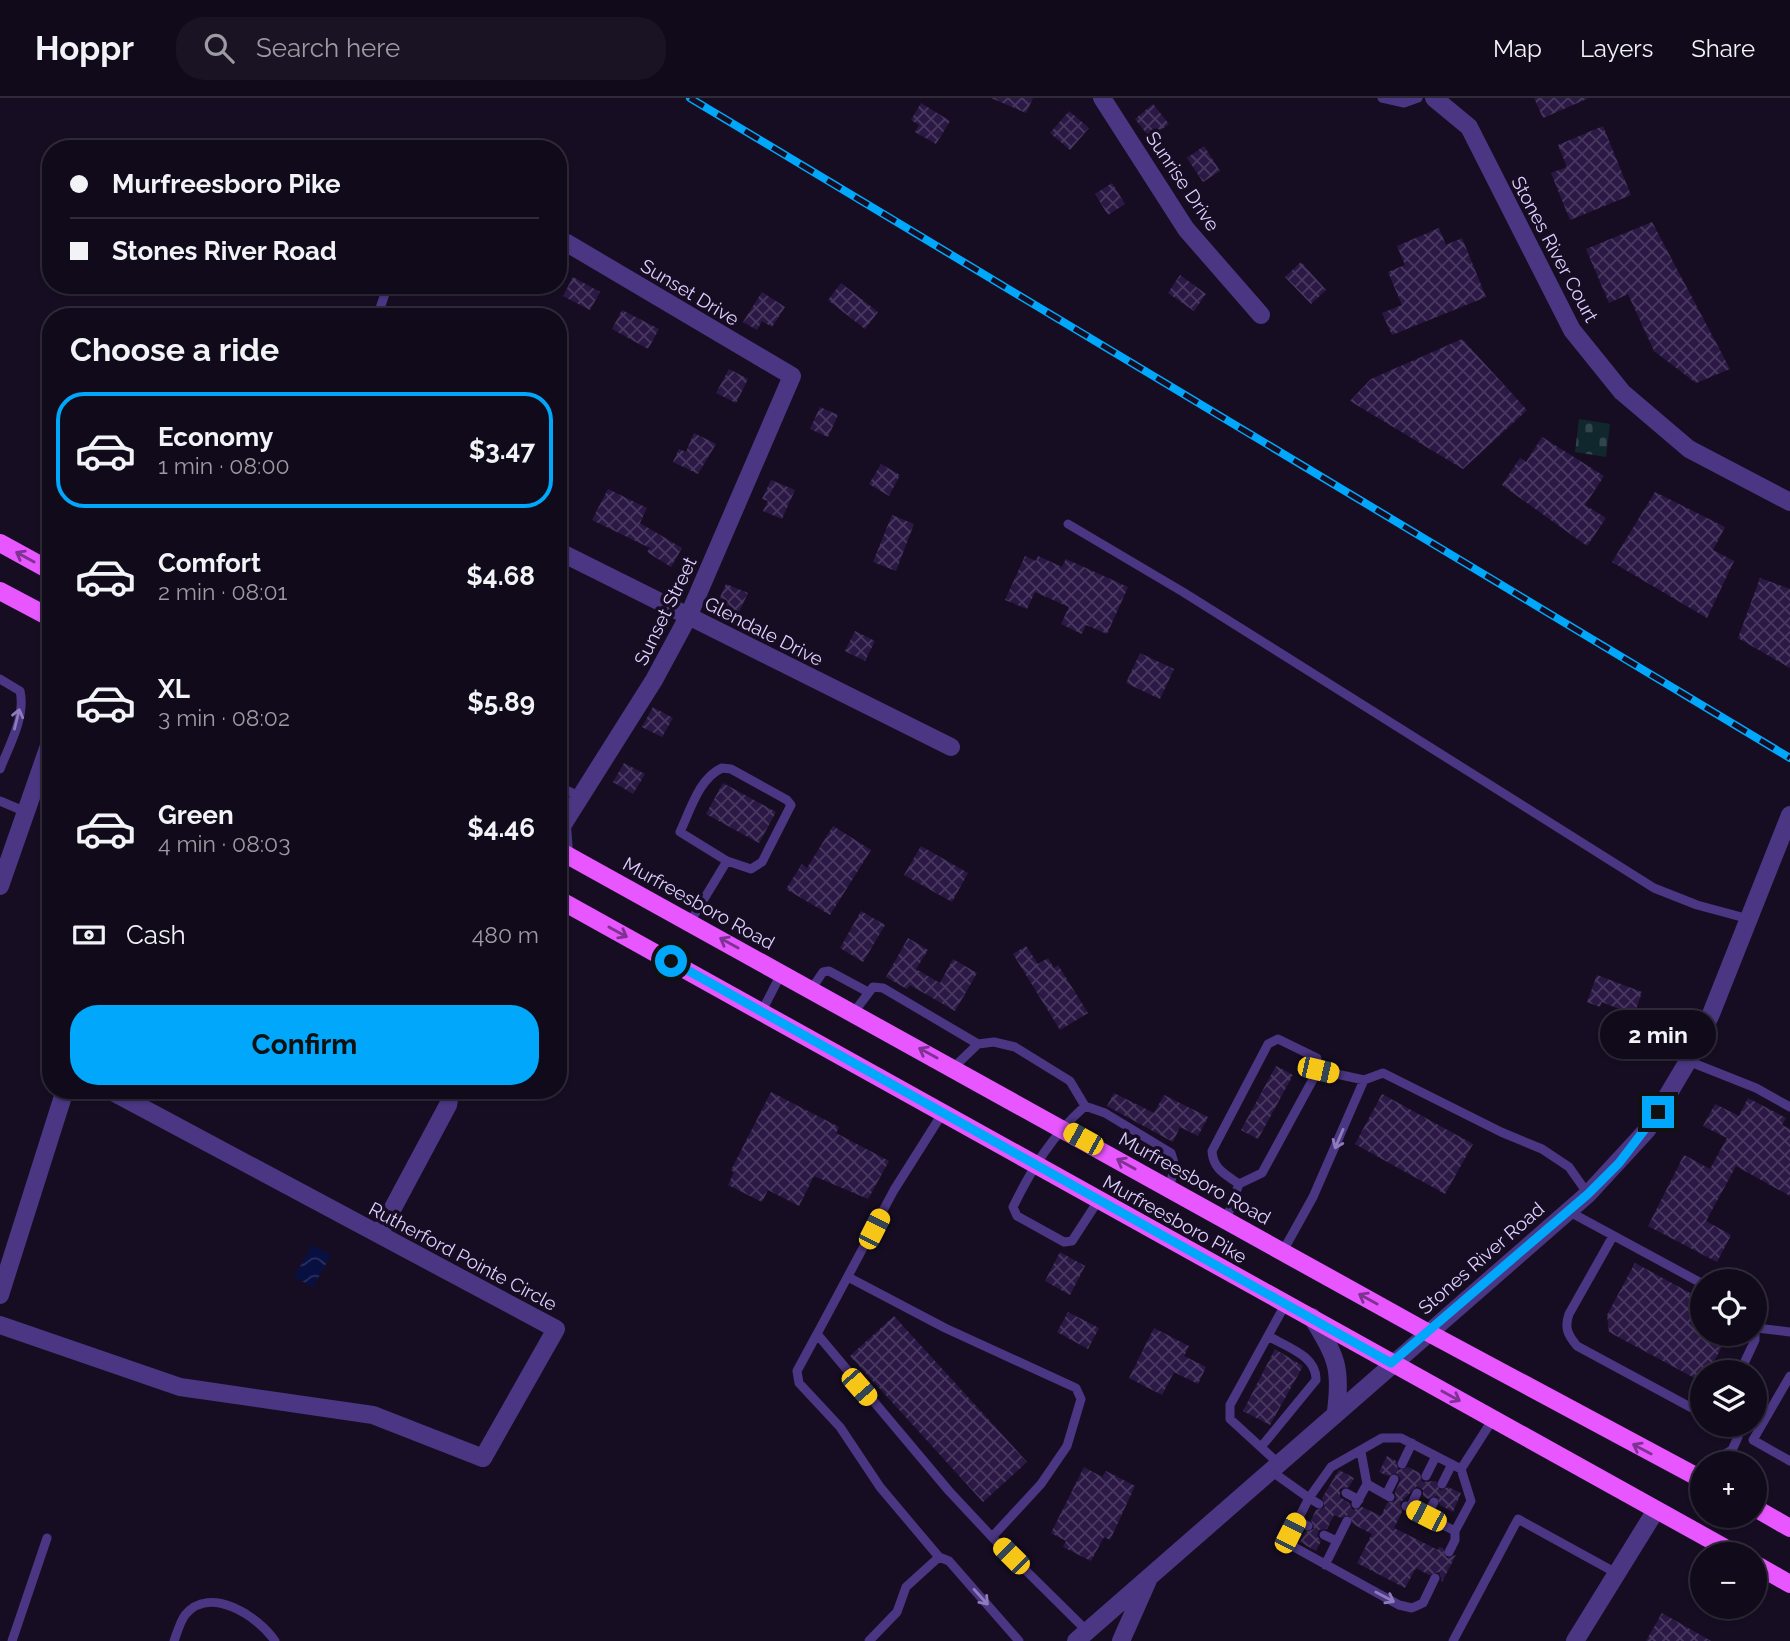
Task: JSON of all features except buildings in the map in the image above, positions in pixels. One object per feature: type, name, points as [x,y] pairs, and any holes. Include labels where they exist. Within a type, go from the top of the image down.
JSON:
[{"type":"main road","points":[[0,542],[42,566]]},
{"type":"main road","points":[[0,591],[42,613]]},
{"type":"main road","name":"Murfreesboro Road","points":[[567,859],[812,988],[1427,1332],[1690,1470]]},
{"type":"main road","name":"Murfreesboro Pike","points":[[567,904],[1714,1542]]},
{"type":"main road","points":[[1767,1515],[1790,1528]]},
{"type":"main road","points":[[1767,1571],[1790,1584]]},
{"type":"street","name":"Sunrise Drive","points":[[1102,98],[1186,229],[1261,315]]},
{"type":"street","name":"Stones River Court","points":[[1434,98],[1469,127],[1572,330],[1622,392],[1689,449],[1790,502]]},
{"type":"street","name":"Sunset Drive","points":[[567,243],[792,376]]},
{"type":"street","name":"Sunset Street","points":[[567,818],[654,680],[688,617],[792,376]]},
{"type":"street","name":"Glendale Drive","points":[[567,556],[951,747]]},
{"type":"street","points":[[0,886],[42,766]]},
{"type":"street","name":"Stones River Road","points":[[1081,1636],[1588,1194],[1647,1130],[1711,1014],[1790,815]]},
{"type":"street","points":[[0,1295],[62,1099]]},
{"type":"street","name":"Rutherford Pointe Circle","points":[[0,1325],[180,1387],[373,1415],[483,1458],[556,1329],[126,1099]]},
{"type":"street","points":[[379,1234],[449,1099]]},
{"type":"street","points":[[1312,1317],[1337,1363],[1340,1375],[1336,1411]]},
{"type":"street","points":[[1575,1641],[1656,1510]]},
{"type":"street","points":[[1121,1641],[1150,1574]]},
{"type":"lane","points":[[1382,98],[1404,103],[1418,98]]},
{"type":"lane","points":[[1068,524],[1183,592],[1654,888],[1697,905],[1749,919]]},
{"type":"lane","points":[[0,679],[20,691],[22,699],[13,735],[0,769]]},
{"type":"lane","points":[[731,769],[787,800],[791,805],[762,862],[751,869],[727,860],[680,832],[712,772],[731,769]]},
{"type":"lane","points":[[567,790],[581,797]]},
{"type":"lane","points":[[0,801],[26,812]]},
{"type":"lane","points":[[690,922],[727,860]]},
{"type":"lane","points":[[812,988],[823,972],[829,971],[867,992]]},
{"type":"lane","points":[[762,1011],[782,972]]},
{"type":"lane","points":[[855,1012],[867,992],[873,987],[883,988],[978,1044]]},
{"type":"lane","points":[[1226,1220],[1239,1184],[1262,1173],[1318,1070],[1317,1058],[1278,1039],[1268,1044],[1212,1151],[1212,1162],[1239,1184]]},
{"type":"lane","points":[[954,1067],[978,1044],[994,1042],[1015,1047],[1070,1081],[1085,1106],[1105,1113],[1171,1153],[1175,1166],[1169,1188]]},
{"type":"lane","points":[[1688,1060],[1756,1088],[1790,1107]]},
{"type":"lane","points":[[1318,1070],[1364,1080],[1383,1073],[1542,1149],[1569,1167],[1588,1194]]},
{"type":"lane","points":[[1283,1251],[1314,1198],[1364,1080]]},
{"type":"lane","points":[[1085,1106],[1061,1127],[1033,1165],[1013,1207],[1017,1216],[1063,1242],[1072,1241],[1098,1201]]},
{"type":"lane","points":[[942,1114],[894,1190],[797,1371],[799,1383],[840,1427],[880,1487],[939,1557],[948,1561],[1019,1641]]},
{"type":"lane","points":[[1568,1211],[1690,1277]]},
{"type":"lane","points":[[1613,1236],[1569,1314],[1566,1323],[1568,1335],[1577,1346],[1690,1407]]},
{"type":"lane","points":[[848,1277],[945,1328],[1076,1388],[1081,1399],[1067,1446],[1041,1484],[992,1537]]},
{"type":"lane","points":[[1286,1303],[1230,1405],[1230,1419],[1261,1447],[1273,1466],[1319,1504]]},
{"type":"lane","points":[[1767,1328],[1790,1332]]},
{"type":"lane","points":[[817,1334],[940,1480],[1081,1636]]},
{"type":"lane","points":[[1261,1447],[1316,1380],[1316,1370],[1311,1361],[1268,1336]]},
{"type":"lane","points":[[1753,1440],[1790,1376]]},
{"type":"lane","points":[[1461,1469],[1493,1419]]},
{"type":"lane","points":[[1732,1450],[1738,1437],[1753,1440],[1790,1461]]},
{"type":"lane","points":[[1436,1578],[1423,1603],[1412,1608],[1399,1605],[1294,1547],[1290,1533],[1309,1498],[1325,1482],[1331,1467],[1382,1438],[1401,1438],[1461,1469],[1471,1502],[1455,1531],[1455,1540],[1449,1552]]},
{"type":"lane","points":[[1402,1464],[1412,1443]]},
{"type":"lane","points":[[1346,1493],[1357,1502],[1367,1484],[1361,1452]]},
{"type":"lane","points":[[1426,1476],[1436,1456]]},
{"type":"lane","points":[[1442,1484],[1452,1464]]},
{"type":"lane","points":[[1367,1484],[1388,1496],[1394,1479]]},
{"type":"lane","points":[[1417,1493],[1408,1507],[1455,1531]]},
{"type":"lane","points":[[1426,1516],[1434,1502]]},
{"type":"lane","points":[[1453,1641],[1518,1519],[1618,1574]]},
{"type":"lane","points":[[1297,1520],[1308,1526]]},
{"type":"lane","points":[[1325,1564],[1348,1521]]},
{"type":"lane","points":[[1324,1535],[1337,1541]]},
{"type":"lane","points":[[12,1641],[47,1538]]},
{"type":"lane","points":[[869,1641],[897,1612],[906,1587],[939,1557]]},
{"type":"lane","points":[[174,1641],[185,1615],[196,1606],[219,1601],[258,1621],[275,1641]]},
{"type":"green space","points":[[1579,419],[1610,424],[1606,457],[1575,452]]},
{"type":"water","points":[[312,1245],[331,1255],[313,1287],[294,1277]]},
{"type":"railway","points":[[690,98],[1790,758]]},
{"type":"route","points":[[671,961],[1028,1163],[1391,1363],[1588,1194],[1619,1163],[1647,1130],[1658,1112]]}]
